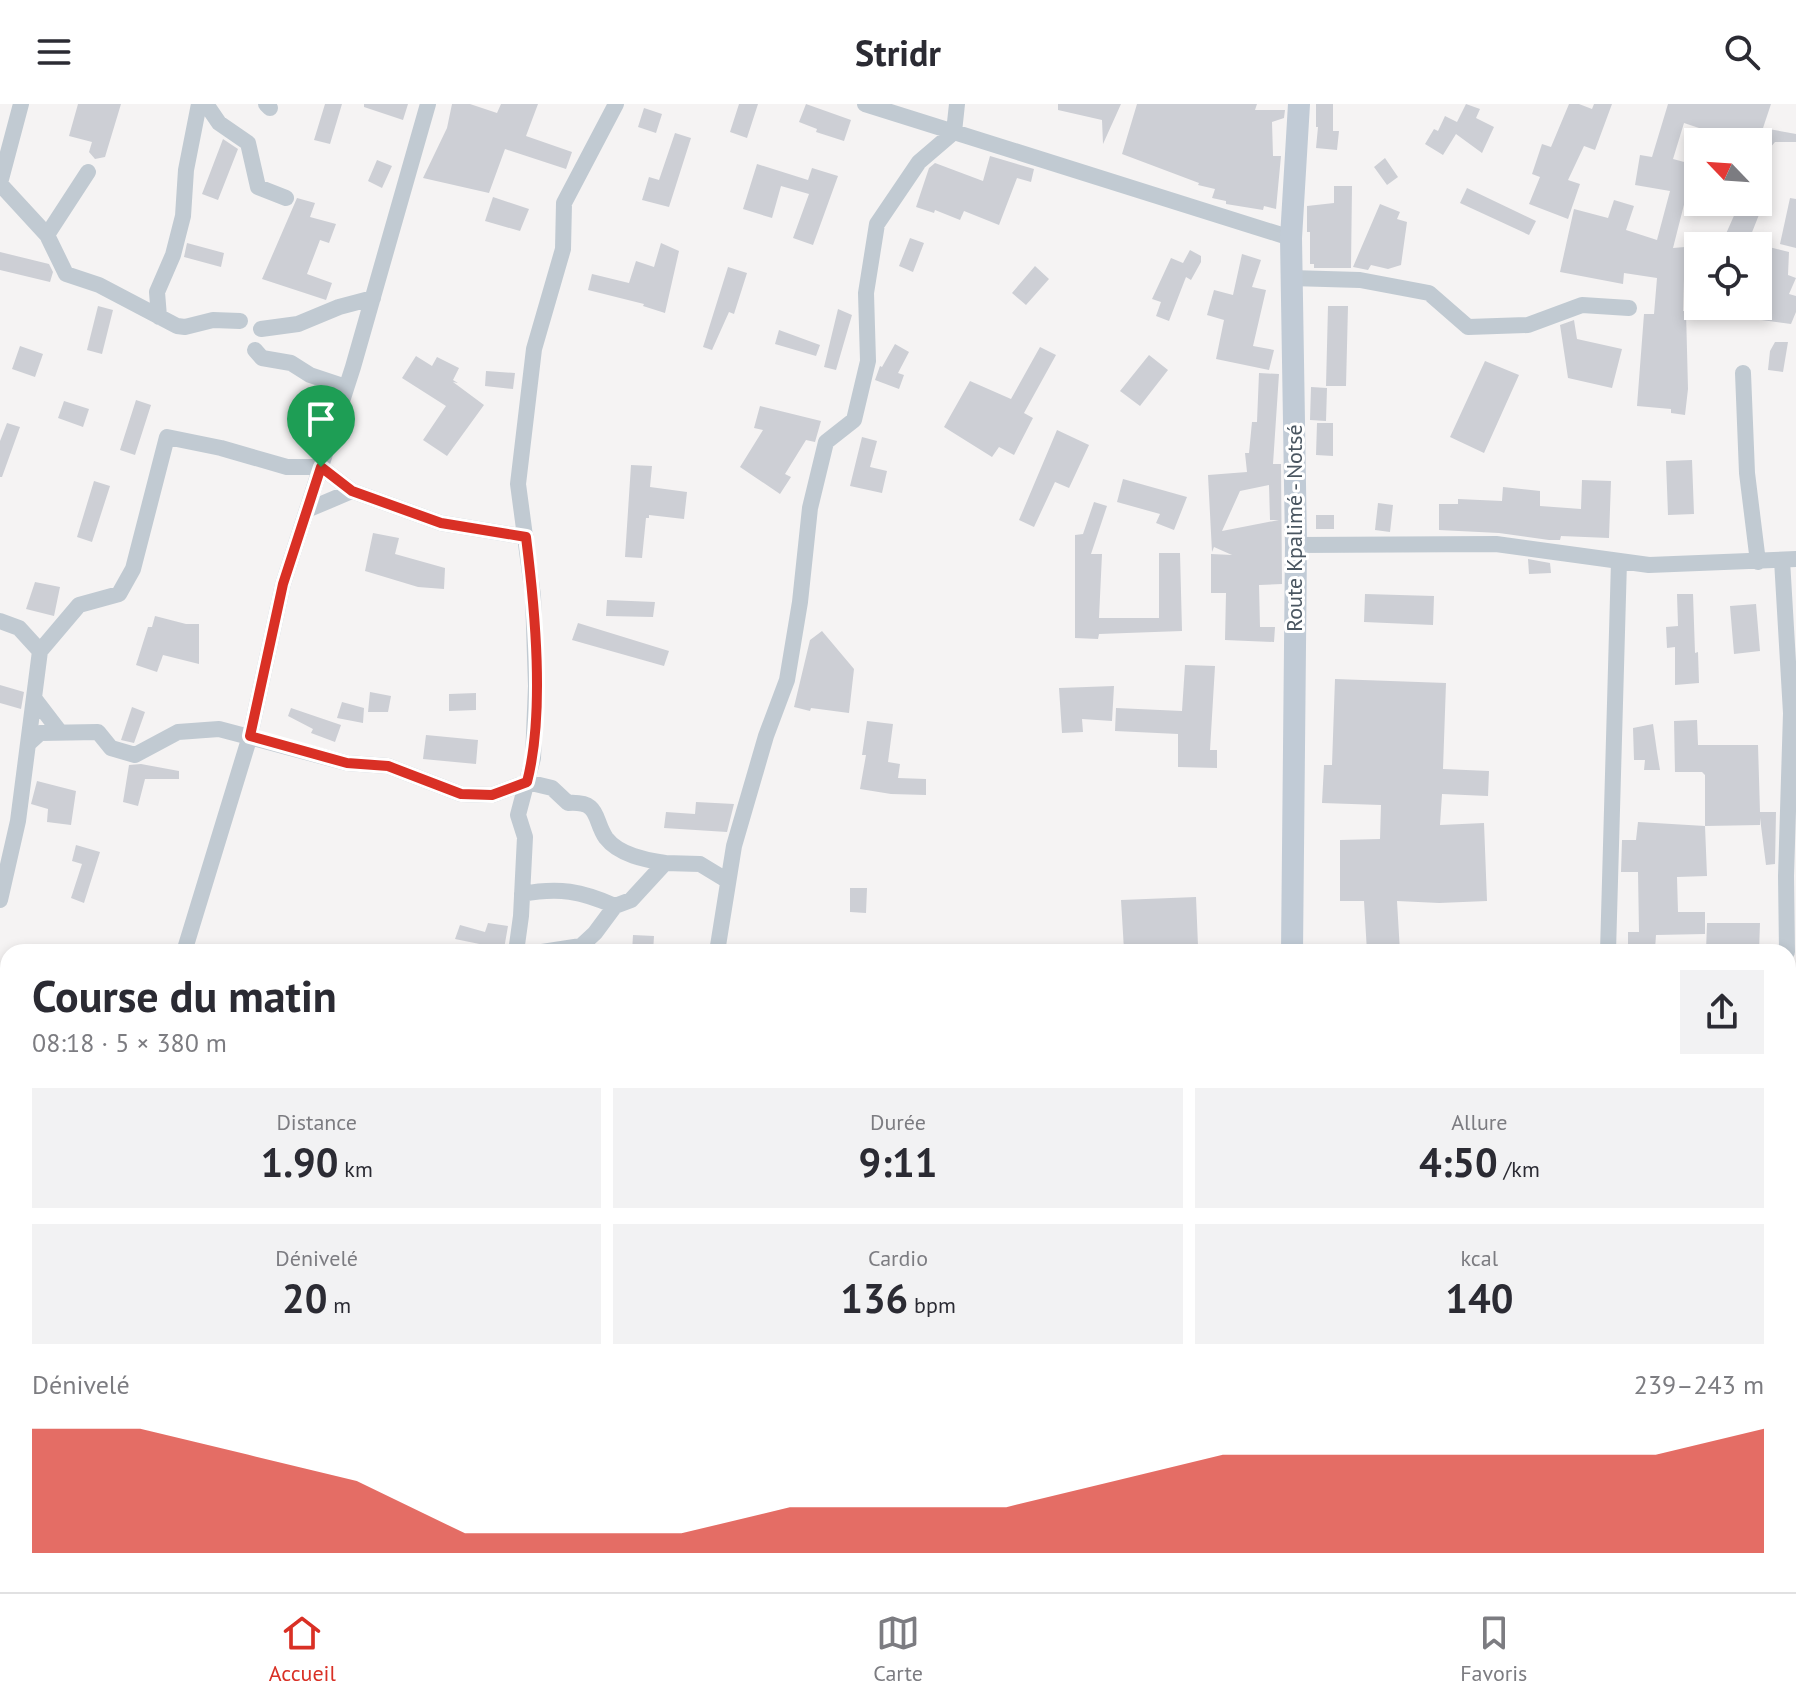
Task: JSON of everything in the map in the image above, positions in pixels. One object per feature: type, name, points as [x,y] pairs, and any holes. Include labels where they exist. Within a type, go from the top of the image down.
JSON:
[{"type":"main road","name":"Route Kpalimé - Notsé","points":[[1292,944],[1296,545],[1291,238],[1299,104]]},
{"type":"street","points":[[21,104],[0,184],[47,235],[66,274],[99,285],[159,317],[185,327],[213,320],[240,321]]},
{"type":"street","points":[[159,317],[157,292],[173,255],[183,216],[186,170],[199,104]]},
{"type":"street","points":[[206,104],[219,123],[248,143],[258,187],[286,198]]},
{"type":"street","points":[[186,944],[250,736],[283,584],[373,298],[428,104]]},
{"type":"street","points":[[517,944],[525,837],[518,815],[533,758],[536,686],[533,596],[518,484],[534,349],[563,249],[564,203],[616,104]]},
{"type":"street","points":[[865,104],[1291,238]]},
{"type":"street","points":[[718,944],[734,846],[766,736],[787,680],[800,602],[810,508],[826,442],[854,420],[868,361],[866,293],[877,224],[919,162],[954,132],[957,104]]},
{"type":"street","points":[[47,235],[88,172]]},
{"type":"street","points":[[1291,278],[1360,280],[1429,293],[1468,327],[1528,325],[1582,305],[1629,308]]},
{"type":"street","points":[[261,329],[298,324],[339,307],[373,298]]},
{"type":"street","points":[[255,350],[262,358],[291,363],[310,375],[346,387]]},
{"type":"street","points":[[1743,373],[1747,473],[1758,562]]},
{"type":"street","points":[[0,900],[18,821],[40,651],[79,605],[119,594],[133,569],[167,437],[221,448],[287,467],[321,467],[352,491],[441,523],[526,537]]},
{"type":"street","points":[[307,510],[352,491]]},
{"type":"street","points":[[1296,545],[1496,544],[1649,565],[1789,560],[1791,713],[1787,944]]},
{"type":"street","points":[[1608,944],[1619,561]]},
{"type":"street","points":[[0,621],[19,628],[40,651]]},
{"type":"street","points":[[34,698],[60,732]]},
{"type":"street","points":[[29,743],[40,733],[98,732],[111,748],[135,755],[178,732],[219,729],[347,763],[388,766],[461,794],[492,795],[527,782],[552,788],[568,803],[581,802],[597,814],[607,839],[636,858],[700,864],[728,881]]},
{"type":"street","points":[[583,944],[615,906],[631,900],[665,863]]},
{"type":"street","points":[[522,894],[548,889],[585,893],[615,906]]},
{"type":"building","points":[[78,104],[121,104],[105,157],[95,159],[89,152],[92,142],[69,136]]},
{"type":"building","points":[[325,104],[342,104],[330,144],[314,140]]},
{"type":"building","points":[[364,104],[408,104],[403,120],[364,107]]},
{"type":"building","points":[[452,104],[470,104],[497,113],[501,104],[538,104],[526,136],[572,152],[566,169],[505,149],[489,193],[423,178],[447,128]]},
{"type":"building","points":[[739,104],[758,104],[747,138],[730,132]]},
{"type":"building","points":[[806,104],[851,120],[844,141],[816,132],[817,129],[799,122]]},
{"type":"building","points":[[1058,104],[1121,104],[1103,144],[1102,120],[1058,110]]},
{"type":"building","points":[[1137,104],[1257,104],[1255,110],[1285,110],[1284,118],[1272,122],[1273,156],[1281,156],[1276,209],[1226,204],[1226,201],[1212,198],[1215,189],[1122,154]]},
{"type":"building","points":[[1316,104],[1333,104],[1333,131],[1339,131],[1337,150],[1316,148]]},
{"type":"building","points":[[1466,104],[1480,109],[1476,118],[1494,127],[1482,153],[1456,134],[1443,155],[1425,144],[1434,129],[1438,131],[1445,116],[1457,122]]},
{"type":"building","points":[[1569,104],[1592,109],[1594,104],[1612,104],[1595,150],[1584,146],[1568,180],[1580,184],[1568,219],[1529,204],[1540,177],[1532,174],[1542,144],[1551,147]]},
{"type":"building","points":[[1668,104],[1771,104],[1763,128],[1699,128],[1684,123],[1673,159],[1684,162],[1684,205],[1673,248],[1684,247],[1683,311],[1686,320],[1688,389],[1685,415],[1671,413],[1671,409],[1637,406],[1644,314],[1654,314],[1657,278],[1624,273],[1623,284],[1560,272],[1574,209],[1608,218],[1614,200],[1634,206],[1626,230],[1657,240],[1670,191],[1635,185],[1640,155],[1652,157]]},
{"type":"building","points":[[644,108],[662,114],[656,133],[638,127]]},
{"type":"building","points":[[1772,130],[1796,134],[1796,142],[1775,142],[1772,146]]},
{"type":"building","points":[[675,133],[691,138],[669,207],[642,200],[649,177],[659,180]]},
{"type":"building","points":[[223,139],[238,149],[218,200],[202,194]]},
{"type":"building","points":[[990,156],[1034,169],[1031,182],[1017,178],[999,225],[964,211],[960,220],[935,210],[934,213],[916,207],[929,168],[935,163],[983,181]]},
{"type":"building","points":[[1385,158],[1398,177],[1387,185],[1374,167]]},
{"type":"building","points":[[377,160],[392,166],[382,188],[368,181]]},
{"type":"building","points":[[757,164],[808,180],[812,168],[838,176],[813,245],[793,238],[809,194],[781,186],[772,218],[743,209]]},
{"type":"building","points":[[1334,186],[1352,186],[1351,268],[1314,268],[1314,264],[1310,264],[1307,206],[1334,203]]},
{"type":"building","points":[[1467,188],[1536,221],[1529,235],[1460,203]]},
{"type":"building","points":[[493,197],[529,209],[520,231],[485,221]]},
{"type":"building","points":[[297,198],[315,203],[310,217],[336,224],[329,243],[320,240],[307,274],[332,283],[326,300],[262,279]]},
{"type":"building","points":[[1790,198],[1796,199],[1796,248],[1780,244]]},
{"type":"building","points":[[1380,204],[1400,212],[1397,219],[1407,222],[1401,265],[1388,269],[1371,265],[1368,270],[1353,267]]},
{"type":"building","points":[[1734,216],[1758,216],[1752,232],[1727,232]]},
{"type":"building","points":[[910,238],[924,243],[913,272],[899,266]]},
{"type":"building","points":[[187,243],[224,253],[221,267],[184,257]]},
{"type":"building","points":[[661,243],[679,251],[665,313],[644,304],[588,290],[592,274],[629,283],[636,261],[654,267]]},
{"type":"building","points":[[1772,248],[1789,252],[1788,275],[1796,278],[1789,294],[1796,296],[1796,312],[1791,324],[1761,320],[1772,320]]},
{"type":"building","points":[[1190,250],[1201,256],[1201,262],[1191,280],[1186,277],[1169,321],[1156,316],[1161,302],[1152,299],[1171,258],[1183,263]]},
{"type":"building","points":[[0,252],[49,264],[53,272],[50,282],[0,270]]},
{"type":"building","points":[[1242,254],[1261,260],[1252,287],[1266,290],[1253,346],[1274,350],[1269,370],[1216,359],[1224,320],[1207,315],[1214,290],[1233,295]]},
{"type":"building","points":[[1035,266],[1049,279],[1026,305],[1012,293]]},
{"type":"building","points":[[728,267],[747,273],[734,314],[729,312],[712,350],[703,347]]},
{"type":"building","points":[[98,306],[113,310],[102,354],[87,350]]},
{"type":"building","points":[[1328,306],[1348,306],[1346,386],[1326,386]]},
{"type":"building","points":[[838,309],[852,315],[836,370],[824,367]]},
{"type":"building","points":[[1574,320],[1577,339],[1622,349],[1612,388],[1568,378],[1560,325]]},
{"type":"building","points":[[779,330],[820,345],[816,356],[775,344]]},
{"type":"building","points":[[1775,342],[1788,342],[1783,372],[1768,370],[1770,351]]},
{"type":"building","points":[[895,344],[909,352],[898,373],[904,375],[899,389],[875,380],[880,366]]},
{"type":"building","points":[[20,346],[43,354],[35,377],[12,369]]},
{"type":"building","points":[[1040,347],[1056,355],[1024,413],[1033,418],[1014,455],[999,447],[992,457],[944,427],[970,381],[1011,399]]},
{"type":"building","points":[[1149,355],[1168,370],[1140,406],[1120,391]]},
{"type":"building","points":[[416,356],[432,366],[437,357],[459,368],[453,380],[458,383],[453,382],[484,405],[447,456],[423,440],[446,406],[402,378]]},
{"type":"building","points":[[1485,361],[1519,375],[1484,453],[1450,437]]},
{"type":"building","points":[[486,371],[515,373],[513,389],[485,386]]},
{"type":"building","points":[[1259,373],[1279,374],[1273,464],[1281,464],[1282,584],[1259,585],[1260,627],[1275,627],[1274,642],[1225,640],[1226,593],[1211,593],[1211,554],[1232,555],[1214,547],[1212,552],[1208,475],[1247,472],[1245,453],[1249,453],[1252,422],[1257,422]],"holes":[[[1269,485],[1270,520],[1279,520],[1222,531],[1240,491]]]},
{"type":"building","points":[[1311,387],[1327,388],[1326,421],[1310,420]]},
{"type":"building","points":[[136,400],[151,405],[135,455],[120,450]]},
{"type":"building","points":[[64,401],[89,409],[83,427],[58,418]]},
{"type":"building","points":[[760,406],[821,421],[815,442],[806,440],[785,474],[791,477],[780,494],[740,467],[763,430],[754,428]]},
{"type":"building","points":[[7,423],[20,427],[0,477],[0,441]]},
{"type":"building","points":[[1317,423],[1333,423],[1333,456],[1316,455]]},
{"type":"building","points":[[1057,430],[1089,445],[1069,488],[1055,482],[1034,527],[1019,520]]},
{"type":"building","points":[[862,437],[877,441],[870,467],[887,471],[882,493],[850,486]]},
{"type":"building","points":[[1692,460],[1694,514],[1668,515],[1666,461]]},
{"type":"building","points":[[631,465],[652,466],[650,487],[687,492],[684,519],[649,515],[646,518],[642,558],[625,557]]},
{"type":"building","points":[[1123,479],[1187,497],[1174,530],[1156,523],[1160,514],[1117,502]]},
{"type":"building","points":[[1582,480],[1611,481],[1609,538],[1561,536],[1560,540],[1549,540],[1499,533],[1439,530],[1439,504],[1458,504],[1458,499],[1502,501],[1503,487],[1540,491],[1540,506],[1581,509]]},
{"type":"building","points":[[94,481],[110,486],[92,542],[77,537]]},
{"type":"building","points":[[1094,502],[1107,506],[1091,554],[1102,554],[1099,618],[1159,618],[1159,553],[1180,553],[1182,631],[1099,634],[1098,639],[1075,638],[1075,535],[1083,534]]},
{"type":"building","points":[[1378,503],[1393,505],[1390,532],[1375,530]]},
{"type":"building","points":[[1316,515],[1334,515],[1334,529],[1316,529]]},
{"type":"building","points":[[373,533],[399,538],[395,554],[445,568],[444,589],[418,587],[365,571]]},
{"type":"building","points":[[1528,559],[1550,563],[1551,573],[1529,574]]},
{"type":"building","points":[[35,582],[60,587],[54,616],[26,609]]},
{"type":"building","points":[[1365,594],[1434,596],[1433,625],[1364,622]]},
{"type":"building","points":[[1677,594],[1693,594],[1699,683],[1675,685],[1675,647],[1667,648],[1666,627],[1678,626]]},
{"type":"building","points":[[607,600],[655,602],[653,617],[606,616]]},
{"type":"building","points":[[1756,604],[1760,651],[1734,654],[1730,606]]},
{"type":"building","points":[[155,616],[199,624],[199,664],[163,655],[157,672],[136,665],[148,627],[152,627]]},
{"type":"building","points":[[578,623],[669,651],[664,666],[572,640]]},
{"type":"building","points":[[822,631],[854,669],[849,713],[794,707],[810,640]]},
{"type":"building","points":[[1185,665],[1215,666],[1210,750],[1217,750],[1217,768],[1178,767],[1178,734],[1115,731],[1116,708],[1182,711]]},
{"type":"building","points":[[1335,679],[1446,683],[1443,769],[1489,771],[1488,796],[1442,794],[1440,825],[1484,823],[1487,901],[1397,901],[1400,944],[1367,944],[1364,901],[1340,901],[1340,840],[1380,839],[1381,805],[1322,803],[1324,765],[1332,765]]},
{"type":"building","points":[[0,685],[24,692],[21,709],[0,703]]},
{"type":"building","points":[[1114,686],[1112,721],[1082,719],[1083,732],[1062,733],[1059,688]]},
{"type":"building","points":[[370,692],[391,696],[388,712],[368,712]]},
{"type":"building","points":[[476,693],[476,710],[449,711],[449,694]]},
{"type":"building","points":[[342,702],[364,708],[363,723],[337,718]]},
{"type":"building","points":[[132,707],[145,712],[134,743],[121,740]]},
{"type":"building","points":[[291,708],[341,725],[335,742],[311,733],[313,729],[288,716]]},
{"type":"building","points":[[1697,720],[1698,745],[1758,745],[1760,812],[1776,812],[1775,864],[1766,865],[1760,818],[1760,825],[1705,826],[1705,775],[1702,772],[1675,772],[1674,721]]},
{"type":"building","points":[[867,721],[893,724],[888,762],[900,764],[898,778],[926,779],[926,795],[860,789],[866,755],[862,755]]},
{"type":"building","points":[[1653,724],[1660,770],[1644,770],[1645,760],[1634,760],[1633,728]]},
{"type":"building","points":[[426,735],[478,740],[476,764],[423,759]]},
{"type":"building","points":[[141,764],[179,771],[179,779],[145,779],[138,806],[123,802],[129,765]]},
{"type":"building","points":[[37,781],[76,791],[71,825],[47,822],[48,809],[31,804]]},
{"type":"building","points":[[696,802],[734,804],[727,832],[664,828],[666,812],[695,814]]},
{"type":"building","points":[[1638,822],[1705,826],[1707,876],[1677,877],[1678,912],[1705,912],[1705,934],[1656,935],[1655,944],[1628,944],[1628,932],[1639,932],[1638,872],[1621,872],[1622,840],[1636,840]]},
{"type":"building","points":[[76,845],[100,852],[84,903],[71,898],[82,864],[72,861]]},
{"type":"building","points":[[850,888],[867,888],[866,913],[850,912]]},
{"type":"building","points":[[1196,897],[1198,944],[1124,944],[1121,900]]},
{"type":"building","points":[[488,923],[508,926],[505,944],[480,944],[455,939],[460,925],[485,932]]},
{"type":"building","points":[[1707,923],[1760,923],[1759,944],[1706,944]]},
{"type":"building","points":[[633,935],[654,936],[654,944],[632,944]]},
{"type":"route","points":[[321,467],[352,491],[441,523],[526,537],[533,596],[536,686],[533,758],[527,782],[492,795],[461,794],[388,766],[347,763],[250,736],[283,584],[321,467]]}]
